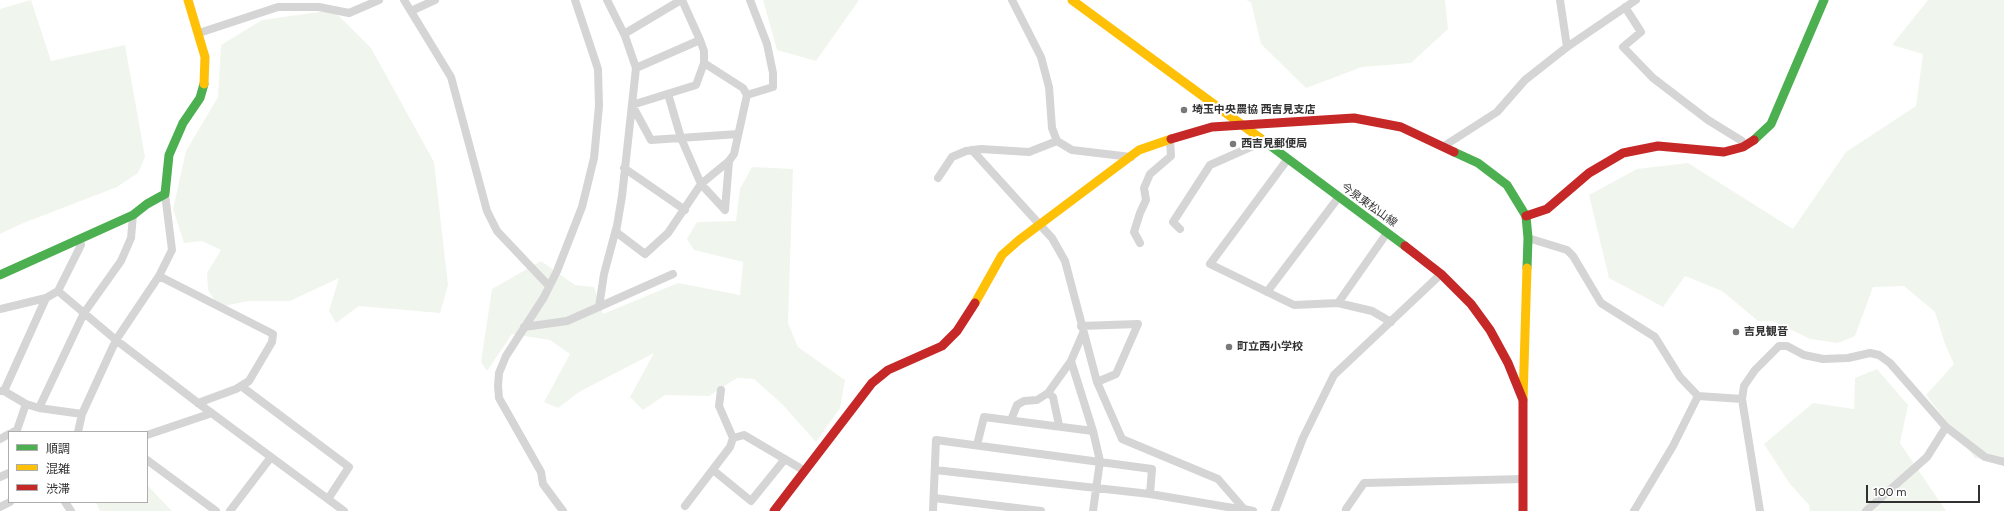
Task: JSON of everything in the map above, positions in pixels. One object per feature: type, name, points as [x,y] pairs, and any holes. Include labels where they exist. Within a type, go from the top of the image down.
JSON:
[{"type":"street","points":[[78,431],[82,414],[116,340],[159,276],[172,250],[165,194],[169,155],[182,123],[200,98],[204,84],[205,56],[188,0]]},
{"type":"street","points":[[199,33],[278,7],[319,7],[349,13],[379,0]]},
{"type":"street","points":[[404,0],[451,77],[487,211],[497,231],[549,286]]},
{"type":"street","points":[[411,11],[435,0]]},
{"type":"street","points":[[563,511],[543,484],[541,472],[500,398],[499,374],[506,356],[557,271],[582,207],[595,151],[599,106],[598,69],[575,0]]},
{"type":"street","points":[[599,307],[604,274],[616,229],[636,68],[624,34],[607,0]]},
{"type":"street","points":[[624,34],[681,0],[700,40],[704,63],[696,85],[632,105]]},
{"type":"street","points":[[747,95],[773,86],[773,73],[767,44],[750,0]]},
{"type":"street","points":[[1012,0],[1041,57],[1049,87],[1052,128],[1057,141],[1072,150],[1130,157]]},
{"type":"street","name":"今泉東松山線","points":[[1072,0],[1387,233],[1440,274],[1471,304],[1490,330],[1508,363],[1523,400],[1523,511]]},
{"type":"street","points":[[1560,0],[1567,47]]},
{"type":"street","points":[[1444,146],[1497,112],[1525,80],[1567,47],[1636,0]]},
{"type":"street","points":[[1526,216],[1548,208],[1589,173],[1623,153],[1658,146],[1724,152],[1743,147],[1758,137],[1771,124],[1824,0]]},
{"type":"street","points":[[1625,7],[1641,32],[1623,47],[1653,78],[1708,120],[1742,141],[1743,147]]},
{"type":"street","points":[[636,68],[700,40]]},
{"type":"street","points":[[616,229],[616,232],[645,254],[668,233],[685,210],[701,184],[729,161],[734,154],[747,95],[743,88],[704,63]]},
{"type":"street","points":[[668,94],[681,138],[701,184],[724,210],[729,161]]},
{"type":"street","points":[[632,105],[651,140],[738,134]]},
{"type":"street","points":[[774,511],[872,383],[888,370],[942,346],[957,331],[968,316],[988,277],[1002,255],[1019,240],[1140,150],[1212,128],[1354,118],[1401,126],[1478,163],[1507,185],[1526,216],[1528,238],[1523,400]]},
{"type":"street","points":[[1140,243],[1134,232],[1146,200],[1144,188],[1150,174],[1171,156],[1170,140]]},
{"type":"street","points":[[938,178],[952,157],[972,150],[981,149],[1030,152],[1057,141]]},
{"type":"street","points":[[1180,229],[1173,222],[1210,165],[1262,142]]},
{"type":"street","points":[[972,150],[1052,238],[1065,261],[1097,382],[1122,439],[1218,479],[1247,510]]},
{"type":"street","points":[[1287,160],[1210,264],[1294,305],[1338,303],[1372,311],[1391,322]]},
{"type":"street","points":[[624,168],[685,210]]},
{"type":"street","points":[[0,275],[133,215],[147,204],[165,194]]},
{"type":"street","points":[[1267,292],[1338,198]]},
{"type":"street","points":[[39,408],[84,313],[121,261],[131,238],[133,215]]},
{"type":"street","points":[[1338,303],[1387,233]]},
{"type":"street","points":[[1528,238],[1567,250],[1573,256],[1602,303],[1655,337],[1680,377],[1698,396],[1742,399]]},
{"type":"street","points":[[0,309],[46,298],[58,291],[81,245],[80,240]]},
{"type":"street","points":[[524,327],[567,321],[673,274]]},
{"type":"street","points":[[1275,511],[1303,438],[1334,375],[1440,274]]},
{"type":"street","points":[[159,276],[273,334],[272,342],[249,381],[242,386],[198,403]]},
{"type":"street","points":[[58,291],[116,340],[344,511]]},
{"type":"street","points":[[46,298],[2,391],[26,404],[39,408],[82,414]]},
{"type":"street","points":[[1082,329],[1138,324],[1116,374],[1097,382]]},
{"type":"street","points":[[1011,420],[1017,406],[1024,401],[1037,400],[1048,393],[1070,361],[1082,329]]},
{"type":"street","points":[[1760,511],[1742,399],[1744,386],[1755,370],[1779,346],[1787,346],[1804,355],[1823,359],[1848,358],[1870,353],[1879,355],[1890,363],[1946,427],[1985,457],[2004,462]]},
{"type":"street","points":[[1070,361],[1093,431],[1100,461],[1093,511]]},
{"type":"street","points":[[242,386],[349,467],[328,499]]},
{"type":"street","points":[[685,506],[730,447],[733,438],[719,406],[721,390]]},
{"type":"street","points":[[1048,393],[1053,396],[1059,425]]},
{"type":"street","points":[[1634,511],[1673,446],[1698,396]]},
{"type":"street","points":[[16,431],[26,404]]},
{"type":"street","points":[[148,435],[212,413]]},
{"type":"street","points":[[978,445],[984,417],[1059,425],[1093,431]]},
{"type":"street","points":[[1866,511],[1928,457],[1946,427]]},
{"type":"street","points":[[733,438],[744,435],[805,471]]},
{"type":"street","points":[[933,511],[936,440],[1152,469],[1150,494]]},
{"type":"street","points":[[230,511],[271,457]]},
{"type":"street","points":[[713,470],[751,501],[785,459]]},
{"type":"street","points":[[148,461],[216,511]]},
{"type":"street","points":[[935,470],[1096,490],[1150,494],[1199,507],[1247,510]]},
{"type":"street","points":[[1346,509],[1364,483],[1523,479]]},
{"type":"street","points":[[934,498],[1041,511]]},
{"type":"shaded area","points":[[31,0],[51,61],[125,45],[145,157],[138,173],[117,187],[21,224],[0,234],[0,9]]},
{"type":"shaded area","points":[[763,0],[859,0],[816,61],[777,50]]},
{"type":"shaded area","points":[[1246,0],[1445,0],[1448,29],[1411,63],[1362,67],[1306,88],[1261,44],[1251,2]]},
{"type":"shaded area","points":[[1928,0],[2004,0],[2004,463],[1975,458],[1926,395],[1954,364],[1945,344],[1935,312],[1904,286],[1873,287],[1855,336],[1838,343],[1810,339],[1773,321],[1758,321],[1722,291],[1685,276],[1663,307],[1609,278],[1589,195],[1637,169],[1688,163],[1793,229],[1846,152],[1916,106],[1923,54],[1892,45]]},
{"type":"shaded area","points":[[333,10],[371,48],[434,162],[448,285],[440,313],[359,306],[336,323],[329,311],[339,278],[290,301],[248,301],[219,307],[208,290],[207,273],[221,250],[202,241],[184,243],[173,209],[186,151],[218,97],[221,45],[262,20]]},
{"type":"shaded area","points":[[752,167],[793,169],[788,323],[798,347],[845,380],[840,408],[816,442],[782,404],[754,379],[737,378],[709,396],[665,395],[643,410],[630,397],[654,353],[579,392],[558,408],[544,402],[570,354],[550,340],[512,334],[487,371],[481,362],[492,289],[541,261],[575,285],[594,287],[603,314],[678,283],[740,295],[743,262],[694,250],[687,239],[697,222],[736,221],[740,189]]},
{"type":"shaded area","points":[[1877,369],[1908,405],[1900,443],[1946,511],[1810,511],[1809,505],[1790,484],[1764,444],[1813,403],[1854,409],[1855,378]]},
{"type":"shaded area","points":[[148,486],[172,511],[100,511],[96,503],[148,503]]},
{"type":"traffic: fast","points":[[1754,140],[1771,124],[1824,0]]},
{"type":"traffic: fast","points":[[0,275],[133,215],[147,204],[165,194],[169,155],[183,123],[200,98],[204,84]]},
{"type":"traffic: fast","points":[[1260,138],[1405,246]]},
{"type":"traffic: fast","points":[[1454,152],[1478,163],[1507,185],[1526,216],[1528,238],[1527,268]]},
{"type":"traffic: slow","points":[[188,0],[205,57],[204,84]]},
{"type":"traffic: slow","points":[[1072,0],[1260,138]]},
{"type":"traffic: slow","points":[[975,303],[1002,255],[1019,240],[1139,150],[1171,139]]},
{"type":"traffic: slow","points":[[1523,400],[1527,268]]},
{"type":"traffic: jam","points":[[1171,139],[1212,127],[1354,118],[1401,127],[1454,152]]},
{"type":"traffic: jam","points":[[1526,216],[1547,209],[1589,173],[1623,153],[1658,146],[1724,152],[1743,147],[1754,140]]},
{"type":"traffic: jam","points":[[1405,246],[1441,274],[1471,304],[1490,330],[1508,363],[1523,400],[1523,511]]},
{"type":"traffic: jam","points":[[774,511],[872,383],[888,370],[942,346],[957,331],[975,303]]},
{"type":"place","name":"埼玉中央農協 西吉見支店","points":[[1184,110]]},
{"type":"place","name":"西吉見郵便局","points":[[1233,144]]},
{"type":"place","name":"吉見観音","points":[[1736,332]]},
{"type":"place","name":"町立西小学校","points":[[1229,347]]}]
